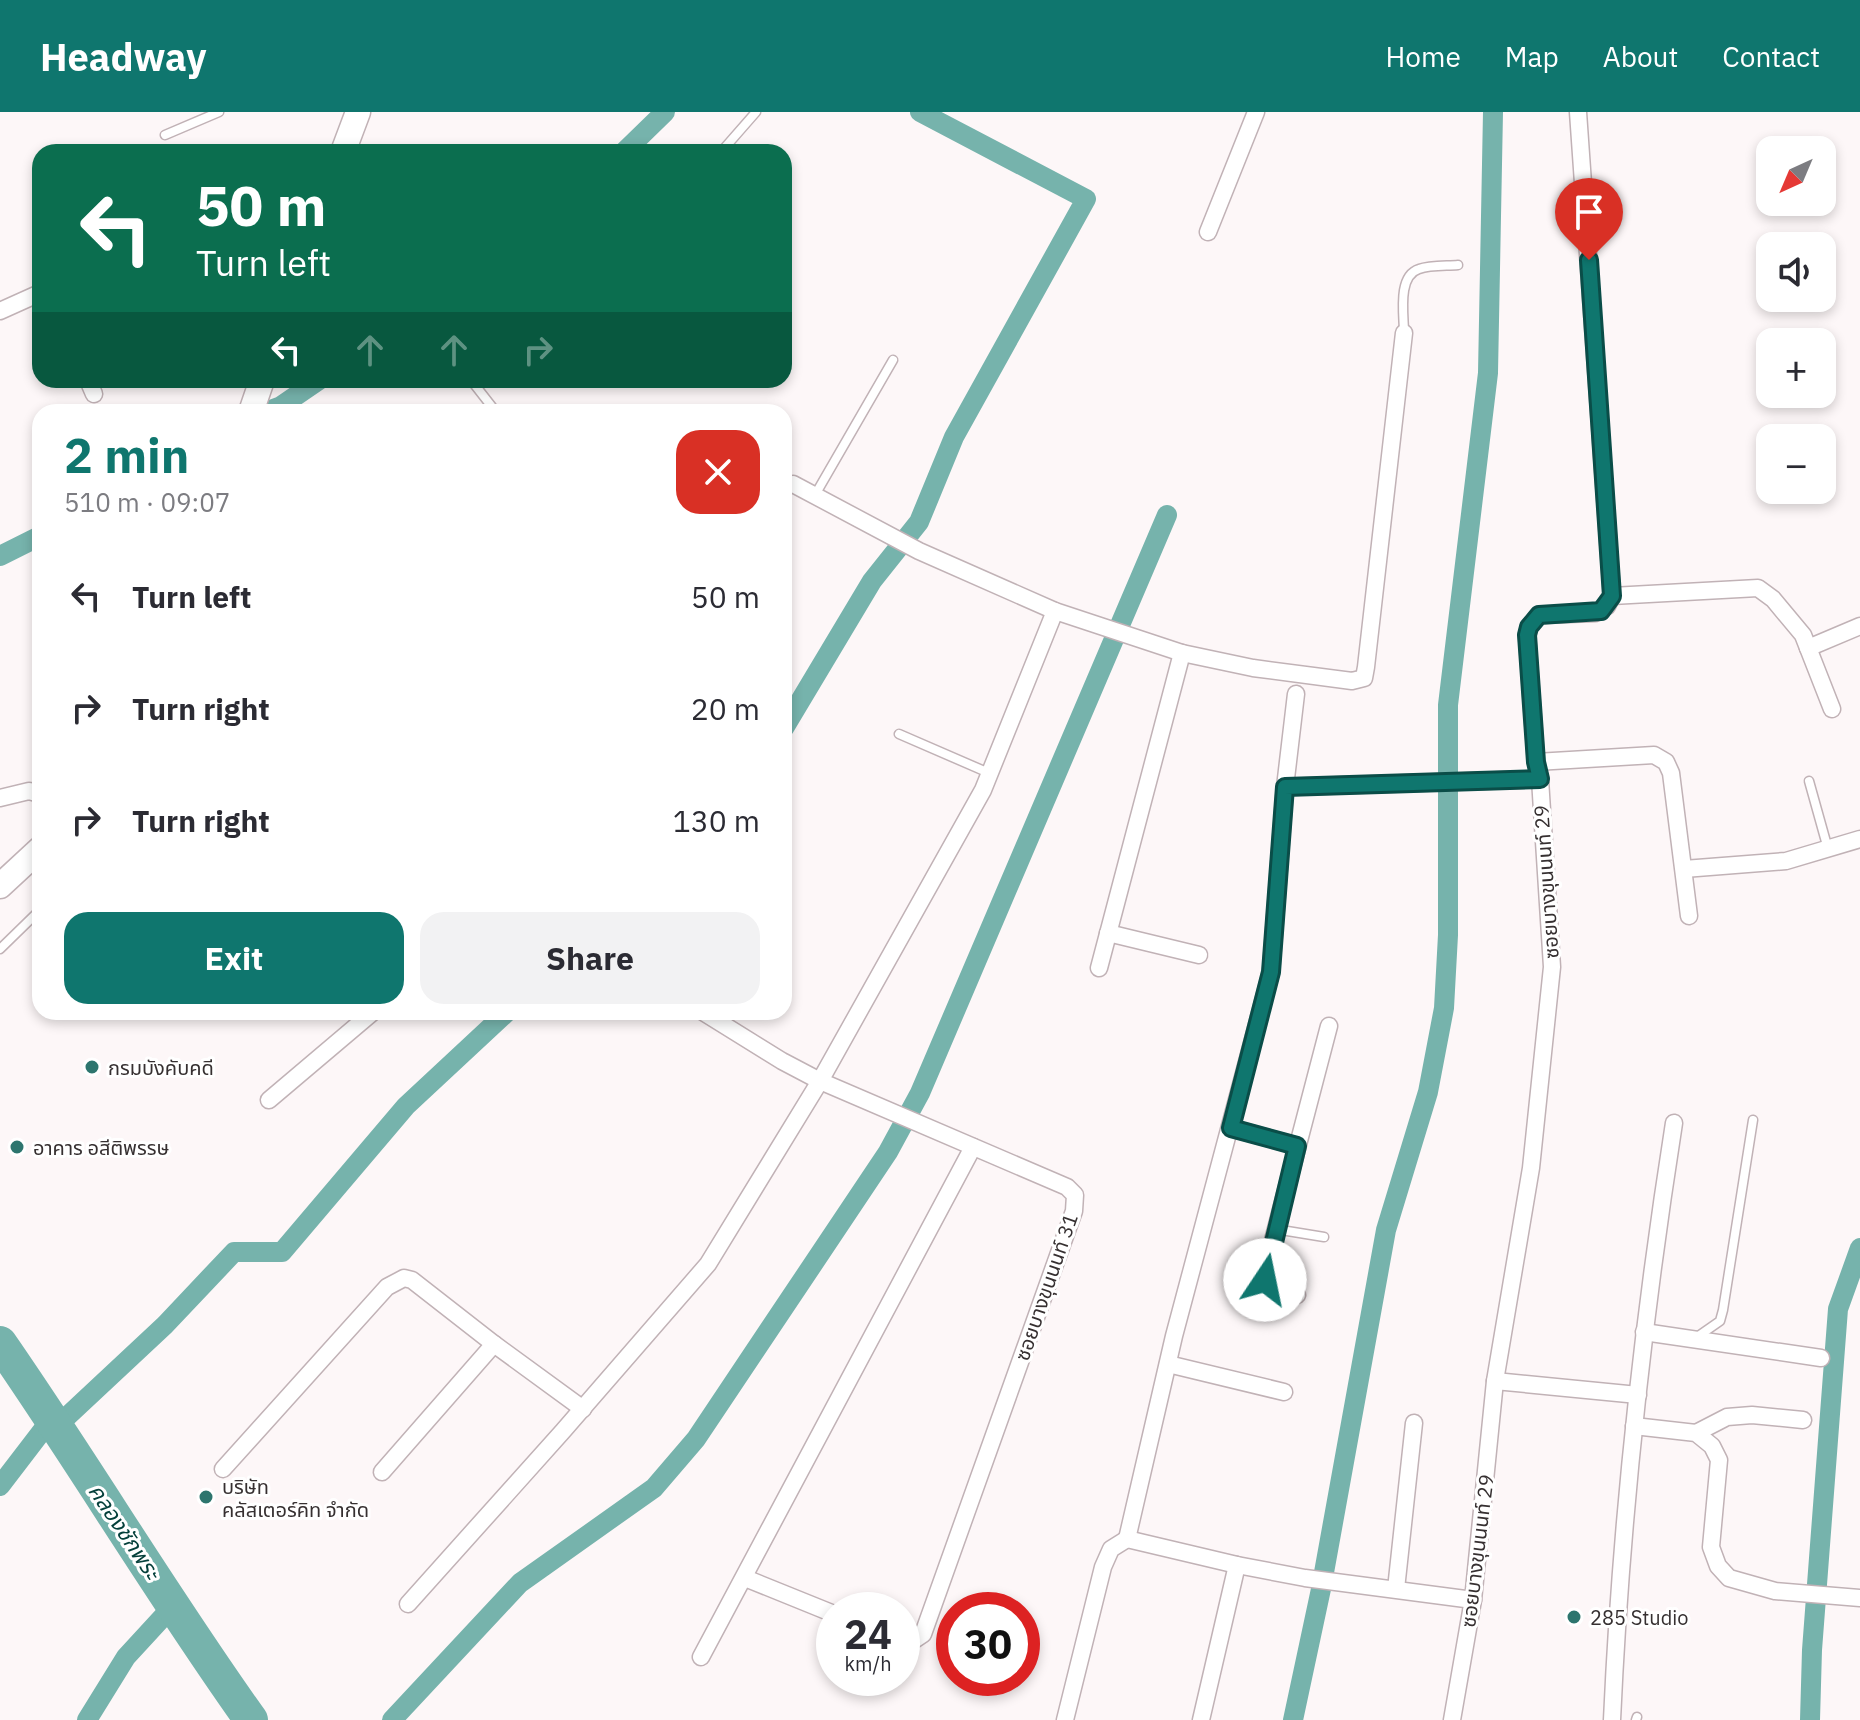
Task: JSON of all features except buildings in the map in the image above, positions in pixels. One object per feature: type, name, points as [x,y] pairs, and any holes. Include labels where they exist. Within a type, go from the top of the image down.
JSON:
[{"type":"street","points":[[346,144],[358,112]]},
{"type":"street","points":[[1208,232],[1256,112]]},
{"type":"street","points":[[1578,112],[1612,596],[1758,588],[1773,599],[1803,635],[1832,709]]},
{"type":"street","points":[[0,311],[32,297]]},
{"type":"street","points":[[793,484],[919,551],[1055,611],[1182,653],[1253,668],[1352,681],[1364,678],[1404,333]]},
{"type":"street","name":"ซอยบางขุนนนท์ 29","points":[[1452,1720],[1473,1600],[1495,1381],[1531,1168],[1552,967],[1527,635],[1529,627],[1539,615],[1601,611],[1612,596]]},
{"type":"street","points":[[408,1604],[708,1264],[820,1081],[983,790],[1055,611]]},
{"type":"street","points":[[1808,648],[1860,626]]},
{"type":"street","points":[[1099,968],[1182,653]]},
{"type":"street","points":[[1065,1720],[1103,1567],[1111,1549],[1127,1539],[1168,1364],[1271,972],[1285,787],[1296,694]]},
{"type":"street","points":[[1285,787],[1538,771],[1654,755],[1666,762],[1671,773],[1689,916]]},
{"type":"street","points":[[0,798],[32,792]]},
{"type":"street","points":[[1684,869],[1786,861],[1860,839]]},
{"type":"street","points":[[0,886],[32,856]]},
{"type":"street","points":[[1108,933],[1199,955]]},
{"type":"street","points":[[269,1100],[364,1020]]},
{"type":"street","name":"ซอยบางขุนนนท์ 31","points":[[716,1020],[820,1081],[1067,1187],[1075,1195],[1076,1200],[920,1636]]},
{"type":"street","points":[[1297,1295],[1275,1291],[1265,1280],[1275,1229],[1329,1026]]},
{"type":"street","points":[[1612,1720],[1617,1611],[1634,1426],[1674,1123]]},
{"type":"street","points":[[1231,1128],[1297,1146]]},
{"type":"street","points":[[701,1657],[973,1147]]},
{"type":"street","points":[[223,1469],[396,1280],[412,1280],[583,1409]]},
{"type":"street","points":[[1644,1332],[1821,1358]]},
{"type":"street","points":[[382,1472],[494,1344]]},
{"type":"street","points":[[1168,1364],[1284,1392]]},
{"type":"street","points":[[1495,1381],[1638,1395]]},
{"type":"street","points":[[1696,1433],[1727,1417],[1752,1415],[1803,1420]]},
{"type":"street","points":[[1396,1589],[1414,1423]]},
{"type":"street","points":[[1634,1426],[1696,1433],[1712,1446],[1719,1460],[1711,1547],[1718,1566],[1729,1578],[1775,1591],[1860,1598]]},
{"type":"street","points":[[1127,1539],[1305,1578],[1473,1600]]},
{"type":"street","points":[[1201,1720],[1237,1565]]},
{"type":"street","points":[[745,1578],[816,1607]]},
{"type":"lane","points":[[165,135],[219,112]]},
{"type":"lane","points":[[728,144],[756,112]]},
{"type":"lane","points":[[1404,333],[1404,287],[1409,276],[1417,269],[1458,265]]},
{"type":"lane","points":[[815,495],[893,360]]},
{"type":"lane","points":[[477,388],[490,404]]},
{"type":"lane","points":[[899,734],[989,773]]},
{"type":"lane","points":[[1809,781],[1828,849]]},
{"type":"lane","points":[[0,949],[32,918]]},
{"type":"lane","points":[[1695,1338],[1720,1321],[1723,1310],[1753,1120]]},
{"type":"lane","points":[[1275,1229],[1324,1237]]},
{"type":"waterway","points":[[632,144],[665,112]]},
{"type":"waterway","points":[[792,715],[872,581],[919,522],[954,437],[1086,199],[920,112]]},
{"type":"waterway","points":[[1293,1720],[1321,1589],[1386,1230],[1428,1092],[1444,1008],[1448,935],[1448,705],[1488,373],[1493,112]]},
{"type":"waterway","points":[[284,404],[307,388]]},
{"type":"waterway","points":[[392,1720],[520,1583],[654,1488],[696,1439],[888,1152],[920,1093],[1167,515]]},
{"type":"waterway","points":[[0,556],[32,540]]},
{"type":"waterway","points":[[58,1425],[165,1325],[234,1252],[282,1252],[406,1106],[498,1020]]},
{"type":"waterway","points":[[1810,1720],[1812,1650],[1838,1309],[1860,1248]]},
{"type":"waterway","name":"คลองชักพระ","points":[[0,1343],[251,1720]]},
{"type":"waterway","points":[[0,1486],[52,1418]]},
{"type":"waterway","points":[[87,1720],[126,1657],[172,1607]]},
{"type":"place","name":"กรมบังคับคดี","points":[[92,1067]]},
{"type":"place","name":"อาคาร อสีติพรรษ","points":[[17,1147]]},
{"type":"place","name":"บริษัท คลัสเตอร์คิท จำกัด","points":[[206,1497]]},
{"type":"place","name":"285 Studio","points":[[1574,1617]]},
{"type":"route","points":[[1265,1280],[1297,1146],[1231,1128],[1271,972],[1285,787],[1540,779],[1529,667],[1529,627],[1539,615],[1601,611],[1612,596],[1589,260]]}]
